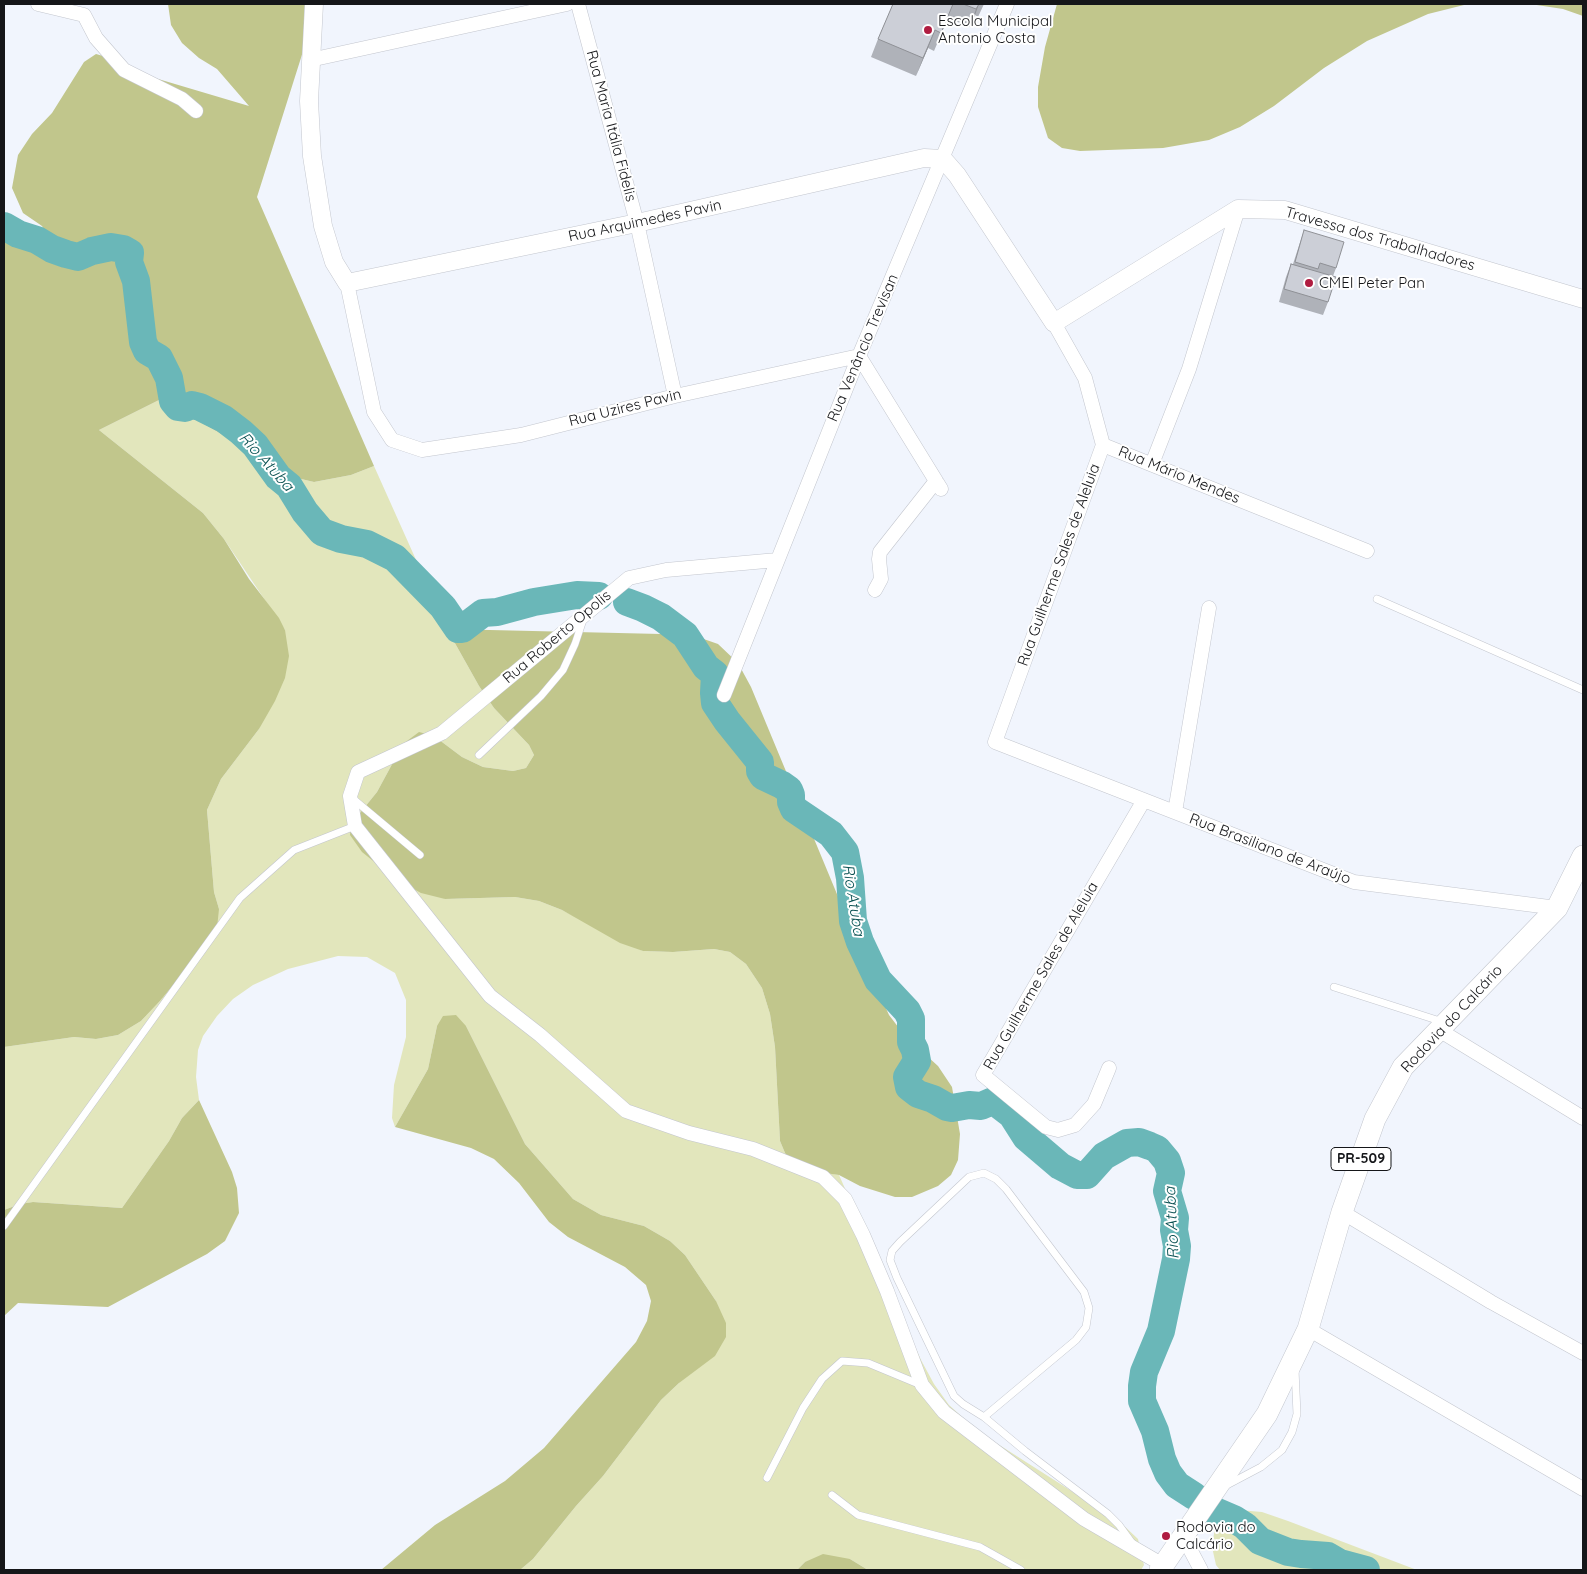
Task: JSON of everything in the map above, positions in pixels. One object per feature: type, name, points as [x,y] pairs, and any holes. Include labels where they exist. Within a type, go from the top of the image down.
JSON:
[{"type":"main road","name":"Rodovia do Calcário","points":[[1162,1568],[1268,1414],[1308,1329],[1342,1212],[1375,1119],[1403,1067],[1557,908],[1583,856]]},
{"type":"street","points":[[38,4],[84,15],[96,38],[124,70],[182,99],[196,111]]},
{"type":"street","points":[[314,4],[309,101],[312,156],[323,226],[334,262],[347,283]]},
{"type":"street","points":[[310,60],[567,4]]},
{"type":"street","name":"Rua Maria Itália Fidelis","points":[[578,4],[637,224],[675,396]]},
{"type":"street","name":"Rua Venâncio Trevisan","points":[[724,695],[859,356],[1007,4]]},
{"type":"street","name":"Rua Arquimedes Pavin","points":[[347,283],[637,224],[924,158],[943,159]]},
{"type":"street","name":"Rua Mário Mendes","points":[[943,159],[957,175],[1054,323],[1085,378],[1103,445],[1367,551]]},
{"type":"street","points":[[1054,323],[1238,209]]},
{"type":"street","points":[[1152,464],[1190,368],[1238,209]]},
{"type":"street","name":"Travessa dos Trabalhadores","points":[[1238,209],[1284,210],[1583,299]]},
{"type":"street","name":"Rua Uzires Pavin","points":[[347,283],[374,412],[392,440],[422,450],[521,434],[675,396],[859,356]]},
{"type":"street","points":[[859,356],[938,485],[880,552],[881,579],[875,590]]},
{"type":"street","name":"Rua Guilherme Sales de Aleluia","points":[[996,742],[1103,445]]},
{"type":"street","name":"Rua Roberto Opolis","points":[[350,796],[358,772],[442,732],[629,578],[666,570],[777,560]]},
{"type":"street","points":[[1175,812],[1209,608]]},
{"type":"street","name":"Rua Brasiliano de Araújo","points":[[996,742],[1354,882],[1557,908]]},
{"type":"street","points":[[350,796],[355,826],[490,996],[540,1035],[626,1111],[689,1133],[754,1149],[822,1178],[845,1199],[887,1291],[922,1385],[944,1412],[1084,1519],[1136,1549],[1162,1568]]},
{"type":"street","name":"Rua Guilherme Sales de Aleluia","points":[[1109,1068],[1094,1104],[1075,1124],[1058,1130],[1046,1127],[983,1075],[1144,800]]},
{"type":"street","points":[[1442,1026],[1583,1118]]},
{"type":"street","points":[[1342,1212],[1491,1302],[1583,1353]]},
{"type":"street","points":[[1308,1329],[1583,1489]]},
{"type":"street","points":[[1183,1536],[1201,1570]]},
{"type":"lane","points":[[1378,599],[1583,690]]},
{"type":"lane","points":[[479,756],[541,696],[563,670],[575,644],[585,614]]},
{"type":"lane","points":[[350,796],[420,854]]},
{"type":"lane","points":[[5,1222],[240,898],[294,850],[355,826]]},
{"type":"lane","points":[[1334,987],[1442,1026]]},
{"type":"lane","points":[[984,1418],[1076,1340],[1086,1327],[1089,1308],[1084,1292],[1006,1189],[996,1179],[984,1173],[969,1177],[892,1251],[890,1260],[897,1278],[954,1396],[1108,1514],[1119,1525],[1136,1549]]},
{"type":"lane","points":[[1215,1491],[1261,1467],[1282,1450],[1292,1432],[1297,1414],[1295,1357]]},
{"type":"lane","points":[[767,1478],[803,1408],[822,1379],[842,1361],[868,1363],[922,1385]]},
{"type":"lane","points":[[832,1495],[858,1515],[980,1547],[1022,1570]]},
{"type":"green space","points":[[168,4],[318,4],[257,197],[374,466],[351,475],[314,482],[297,478],[161,399],[99,430],[203,513],[224,539],[249,579],[279,618],[285,630],[289,656],[285,678],[275,701],[259,729],[221,779],[207,810],[214,892],[219,909],[217,928],[203,949],[141,1021],[118,1035],[96,1039],[74,1037],[4,1047],[4,232],[67,268],[42,226],[23,213],[12,188],[18,155],[32,134],[52,113],[84,62],[96,54],[117,60],[138,73],[249,106],[217,69],[199,58],[182,43],[171,25]]},
{"type":"green space","points":[[1057,4],[1468,4],[1428,14],[1367,41],[1324,68],[1274,106],[1240,127],[1209,140],[1163,148],[1080,151],[1062,148],[1048,138],[1038,107],[1038,87],[1045,47]]},
{"type":"green space","points":[[1530,4],[1583,4],[1583,16],[1563,9]]},
{"type":"green space","points":[[161,399],[297,478],[314,482],[351,475],[374,466],[447,629],[479,686],[494,708],[529,745],[534,755],[526,768],[513,771],[483,767],[462,757],[434,736],[403,744],[377,792],[351,824],[445,899],[515,897],[539,901],[562,910],[643,951],[673,952],[714,949],[730,952],[746,964],[762,988],[770,1014],[775,1047],[780,1141],[788,1160],[803,1169],[839,1175],[921,1360],[934,1384],[949,1405],[979,1432],[1120,1522],[1138,1539],[1144,1565],[1141,1570],[868,1570],[850,1559],[805,1562],[797,1570],[520,1570],[533,1559],[603,1476],[661,1400],[679,1383],[716,1301],[685,1255],[670,1241],[644,1226],[601,1215],[573,1199],[525,1144],[466,1026],[437,1026],[428,1069],[395,1127],[392,1118],[394,1085],[406,1037],[406,1000],[395,973],[367,957],[338,956],[288,969],[253,985],[233,999],[217,1016],[203,1036],[198,1050],[196,1077],[199,1100],[182,1118],[169,1141],[122,1208],[33,1202],[20,1204],[4,1210],[4,1047],[74,1037],[96,1039],[118,1035],[141,1021],[159,1002],[219,909],[214,892],[207,810],[221,779],[259,729],[285,630],[224,539],[203,513],[99,430]]},
{"type":"green space","points":[[447,629],[695,636],[718,644],[738,663],[751,687],[889,1015],[905,1036],[938,1066],[952,1087],[960,1134],[958,1160],[951,1175],[938,1186],[912,1197],[895,1197],[860,1186],[839,1175],[803,1170],[788,1160],[780,1141],[775,1047],[770,1014],[762,988],[746,964],[730,952],[714,949],[673,952],[643,951],[620,943],[562,910],[539,901],[515,897],[445,899],[421,893],[397,880],[362,852],[350,835],[351,824],[377,792],[403,744],[419,732],[434,736],[462,757],[483,767],[513,771],[526,768],[534,755],[529,745],[494,708],[479,686]]},
{"type":"green space","points":[[456,1015],[466,1026],[525,1144],[573,1199],[601,1215],[644,1226],[670,1241],[685,1255],[716,1301],[726,1323],[726,1337],[715,1356],[679,1383],[661,1400],[603,1476],[533,1559],[520,1570],[381,1570],[435,1525],[505,1481],[544,1448],[636,1342],[647,1321],[651,1301],[646,1285],[625,1267],[568,1237],[549,1222],[519,1183],[494,1159],[471,1148],[395,1127],[428,1069],[437,1026],[443,1016]]},
{"type":"green space","points":[[199,1100],[232,1172],[237,1188],[239,1213],[225,1241],[207,1254],[108,1307],[18,1303],[4,1316],[4,1210],[20,1204],[33,1202],[122,1208],[169,1141],[182,1118]]},
{"type":"green space","points":[[1239,1510],[1262,1512],[1417,1570],[1220,1570],[1216,1565],[1212,1547],[1215,1527],[1226,1514]]},
{"type":"green space","points":[[823,1554],[850,1559],[868,1570],[797,1570],[805,1562]]},
{"type":"building","points":[[893,4],[953,4],[941,33],[935,30],[923,58],[878,39]]},
{"type":"building","points":[[963,4],[979,4],[976,9]]},
{"type":"building","points":[[1304,230],[1344,242],[1336,268],[1320,263],[1318,269],[1295,262]]},
{"type":"building","points":[[1291,264],[1336,277],[1328,302],[1284,289]]},
{"type":"waterway","name":"Rio Atuba","points":[[4,226],[18,234],[37,240],[52,249],[78,257],[92,251],[111,247],[123,249],[130,253],[129,262],[136,281],[143,342],[147,351],[159,358],[169,378],[173,401],[178,407],[185,408],[192,405],[200,407],[224,419],[241,432],[255,445],[278,477],[289,486],[305,512],[322,532],[341,539],[367,544],[395,558],[443,607],[458,629],[462,629],[483,613],[497,612],[534,602],[577,595],[599,596]]},
{"type":"waterway","name":"Rio Atuba","points":[[627,602],[661,617],[685,635],[706,667],[715,674],[715,703],[760,762],[760,771],[763,776],[789,790],[794,809],[831,834],[845,852],[850,878],[853,921],[860,942],[878,980],[907,1011],[911,1019],[911,1042],[917,1061],[907,1077],[909,1087],[918,1094],[952,1108],[969,1105],[981,1106],[995,1100],[1012,1115],[1026,1137],[1060,1166],[1077,1175],[1087,1175],[1104,1156],[1127,1143],[1139,1142],[1157,1149],[1167,1161],[1171,1173],[1167,1191],[1175,1218],[1176,1259],[1161,1331],[1144,1372],[1142,1401],[1155,1431],[1162,1459],[1168,1473],[1177,1485],[1194,1496]]},
{"type":"waterway","name":"Rio Atuba","points":[[1213,1510],[1245,1526],[1260,1541],[1288,1552],[1328,1556],[1340,1563],[1366,1570]]},
{"type":"place","name":"Escola Municipal Antonio Costa","points":[[928,30]]},
{"type":"place","name":"CMEI Peter Pan","points":[[1309,283]]},
{"type":"place","name":"Rodovia do Calcário","points":[[1166,1536]]}]
